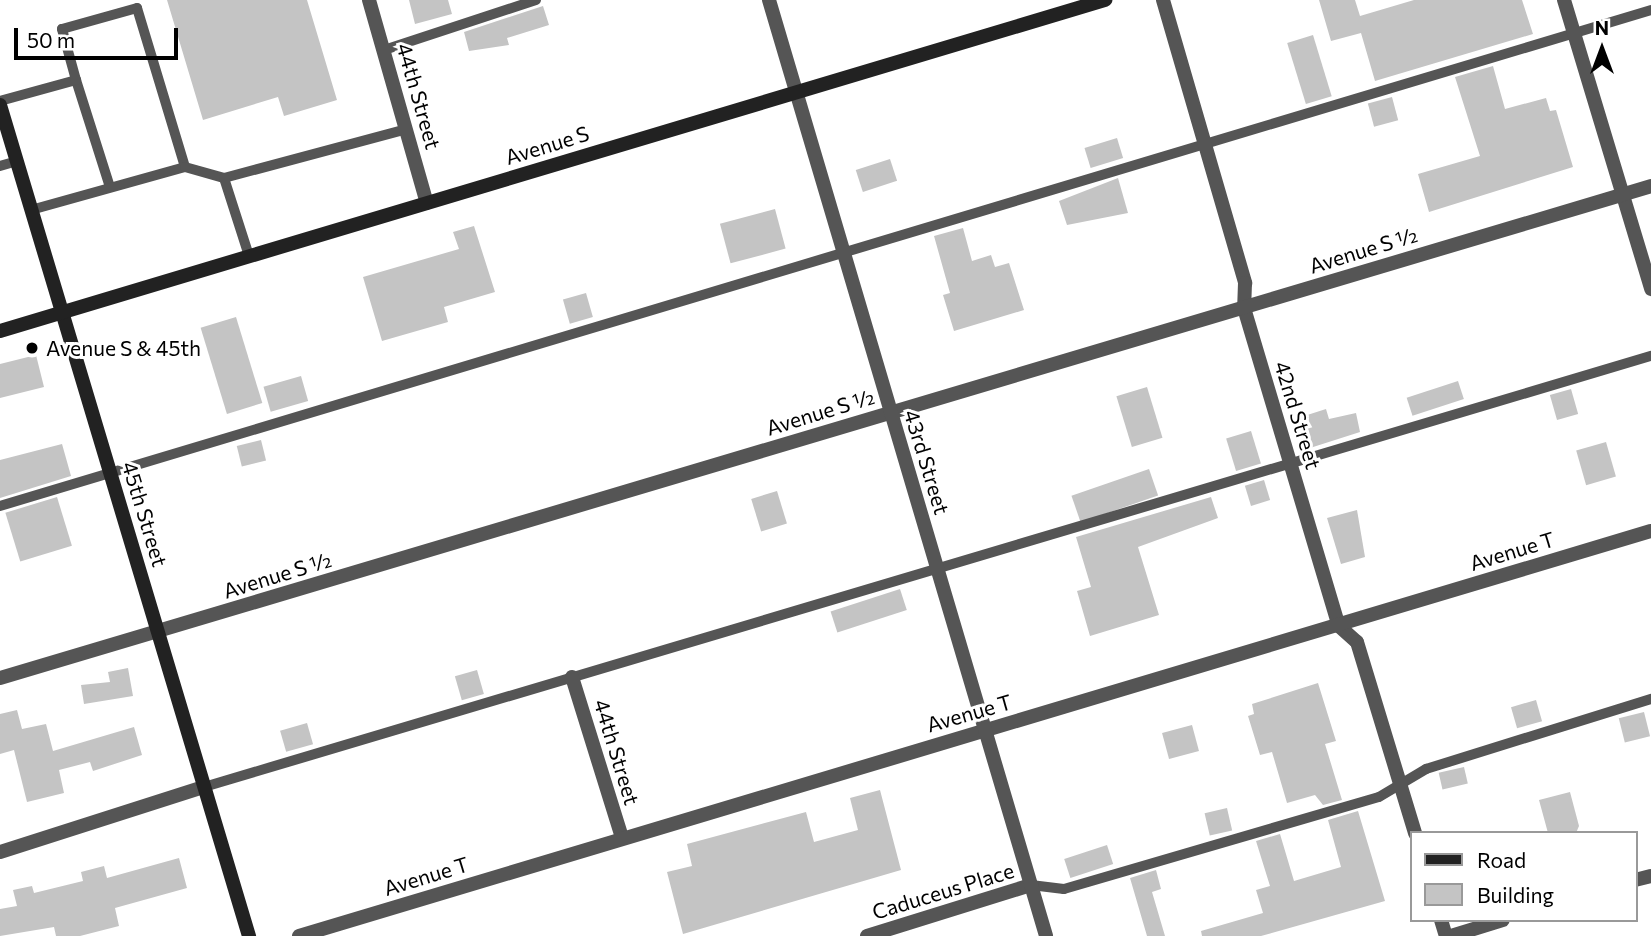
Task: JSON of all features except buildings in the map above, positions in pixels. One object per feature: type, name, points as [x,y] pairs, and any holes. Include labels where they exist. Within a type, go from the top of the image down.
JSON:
[{"type":"main road","name":"Avenue S","points":[[0,331],[1105,0]]},
{"type":"main road","name":"45th Street","points":[[0,103],[249,936]]},
{"type":"street","name":"44th Street","points":[[369,0],[427,203]]},
{"type":"street","name":"43rd Street","points":[[769,0],[1046,936]]},
{"type":"street","name":"42nd Street","points":[[1163,0],[1245,283],[1244,308],[1339,626],[1357,642],[1415,831]]},
{"type":"street","points":[[1564,0],[1651,289]]},
{"type":"street","name":"Avenue S ½","points":[[0,678],[1651,186]]},
{"type":"street","name":"Avenue T","points":[[299,936],[1651,531]]},
{"type":"street","name":"44th Street","points":[[572,677],[622,838]]},
{"type":"street","points":[[0,852],[204,787]]},
{"type":"street","name":"Caduceus Place","points":[[867,936],[1031,885]]},
{"type":"street","points":[[1448,936],[1496,922]]},
{"type":"lane","points":[[384,50],[536,0]]},
{"type":"lane","points":[[110,187],[62,29],[137,8],[185,167]]},
{"type":"lane","points":[[0,506],[1206,147],[1651,10]]},
{"type":"lane","points":[[0,103],[76,80]]},
{"type":"lane","points":[[32,210],[185,167],[224,178],[407,129]]},
{"type":"lane","points":[[0,166],[17,160]]},
{"type":"lane","points":[[224,178],[249,256]]},
{"type":"lane","points":[[204,787],[1651,356]]},
{"type":"lane","points":[[1031,885],[1064,889],[1379,797],[1426,769],[1651,699]]},
{"type":"place","name":"Avenue S & 45th","points":[[32,348]]}]
